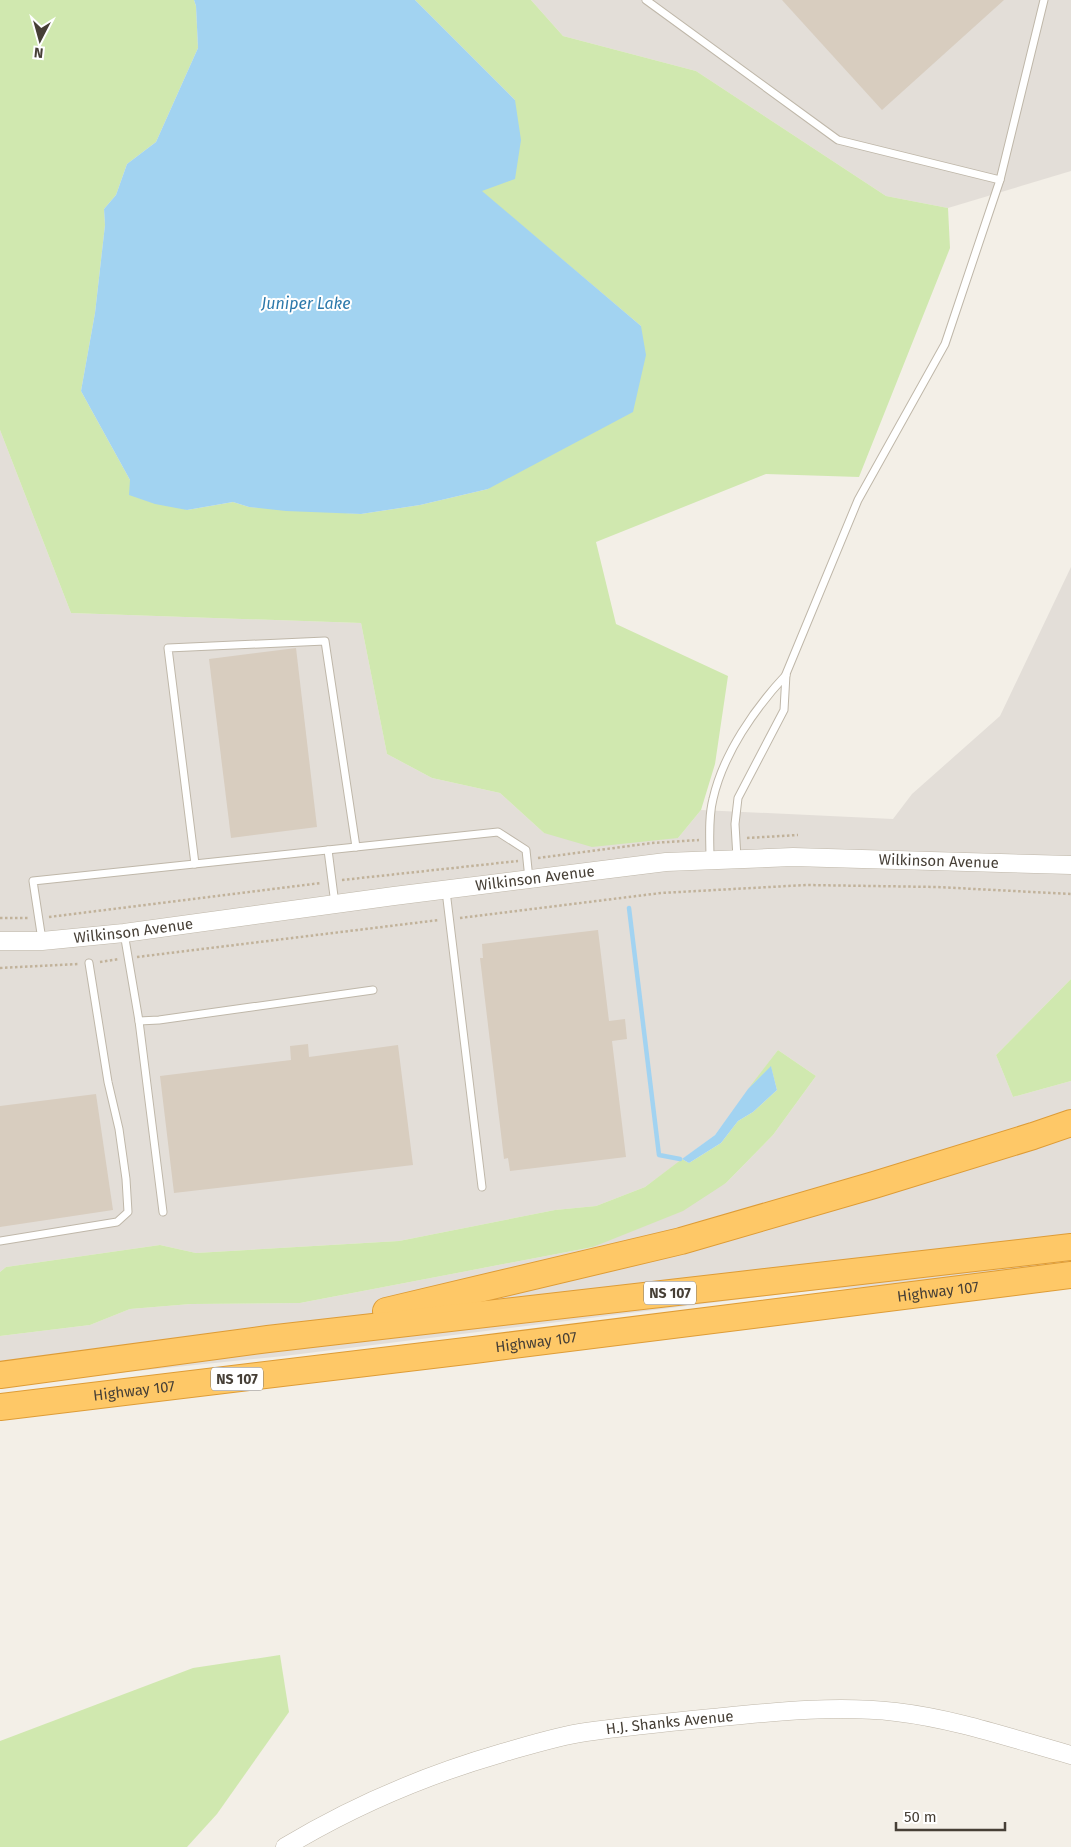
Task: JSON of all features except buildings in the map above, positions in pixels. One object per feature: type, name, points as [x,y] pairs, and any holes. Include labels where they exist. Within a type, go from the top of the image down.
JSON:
[{"type":"highway","points":[[268,1340],[681,1241],[874,1185],[1071,1123]]},
{"type":"highway","name":"Highway 107","points":[[0,1375],[268,1340],[1071,1247]]},
{"type":"highway","name":"Highway 107","points":[[0,1407],[464,1352],[1071,1274]]},
{"type":"street","name":"Wilkinson Avenue","points":[[0,941],[42,941],[124,933],[666,862],[792,857],[1071,865]]},
{"type":"street","name":"H.J. Shanks Avenue","points":[[285,1847],[313,1830],[368,1802],[420,1780],[470,1762],[532,1744],[585,1732],[790,1710],[845,1709],[896,1712],[948,1720],[1071,1756]]},
{"type":"lane","points":[[646,0],[838,140],[1000,180]]},
{"type":"lane","points":[[710,860],[712,800],[722,772],[740,737],[765,698],[786,674],[858,500],[945,344],[1000,180],[1044,0]]},
{"type":"lane","points":[[195,864],[168,648],[325,641],[356,847]]},
{"type":"lane","points":[[737,859],[735,824],[738,798],[784,710],[786,674]]},
{"type":"lane","points":[[42,941],[34,881],[498,832],[526,850],[530,880]]},
{"type":"lane","points":[[328,850],[335,904]]},
{"type":"lane","points":[[446,891],[482,1187]]},
{"type":"lane","points":[[124,933],[139,1021],[163,1212]]},
{"type":"lane","points":[[0,1241],[117,1222],[128,1212],[126,1179],[119,1129],[108,1082],[89,963]]},
{"type":"lane","points":[[139,1021],[160,1020],[373,990]]},
{"type":"path","points":[[736,839],[798,835]]},
{"type":"path","points":[[0,918],[66,916],[332,882],[652,844],[703,840]]},
{"type":"path","points":[[0,968],[89,963],[661,893],[806,885],[937,887],[1071,894]]},
{"type":"shaded area","points":[[531,0],[1071,0],[1071,171],[948,208],[886,196],[696,71],[563,36]]},
{"type":"shaded area","points":[[0,430],[71,613],[361,623],[387,754],[432,778],[500,793],[544,833],[678,838],[701,810],[893,819],[912,794],[1000,716],[1071,567],[1071,979],[996,1055],[1013,1097],[1071,1081],[1071,1277],[815,1290],[284,1356],[0,1385],[0,1336],[90,1325],[130,1309],[191,1304],[300,1303],[593,1247],[726,1183],[773,1135],[816,1076],[778,1050],[715,1135],[645,1187],[596,1206],[555,1210],[399,1241],[196,1253],[160,1245],[6,1267],[0,1272]]},
{"type":"green space","points":[[0,0],[194,0],[198,48],[156,142],[127,164],[116,195],[104,209],[105,225],[95,313],[81,391],[130,480],[187,510],[233,502],[249,507],[361,514],[420,505],[488,489],[641,326],[481,191],[515,100],[415,0],[531,0],[563,36],[696,71],[886,196],[948,208],[950,248],[859,477],[766,474],[596,542],[616,624],[728,676],[715,764],[701,810],[678,838],[592,847],[544,833],[500,793],[432,778],[387,754],[361,623],[71,613],[0,430]]},
{"type":"green space","points":[[1071,979],[1071,1081],[1013,1097],[996,1055]]},
{"type":"green space","points":[[778,1050],[816,1076],[773,1135],[726,1183],[683,1211],[593,1247],[300,1303],[191,1304],[130,1309],[90,1325],[0,1336],[0,1272],[6,1267],[160,1245],[196,1253],[399,1241],[555,1210],[596,1206],[645,1187],[682,1159],[689,1163],[721,1143],[738,1121],[753,1112],[777,1090],[771,1067],[748,1089]]},
{"type":"green space","points":[[280,1655],[289,1712],[217,1814],[187,1847],[0,1847],[0,1741],[193,1668]]},
{"type":"water","name":"Juniper Lake","points":[[194,0],[415,0],[515,100],[521,140],[515,179],[482,191],[641,326],[646,355],[633,412],[488,489],[420,505],[361,514],[286,511],[249,507],[233,502],[187,510],[155,504],[129,495],[130,480],[81,391],[95,313],[105,225],[104,209],[116,195],[127,164],[156,142],[198,48]]},
{"type":"water","points":[[771,1066],[777,1090],[753,1112],[738,1121],[721,1143],[689,1163],[682,1159],[715,1135],[748,1089]]},
{"type":"waterway","points":[[629,908],[659,1155],[680,1159]]}]
